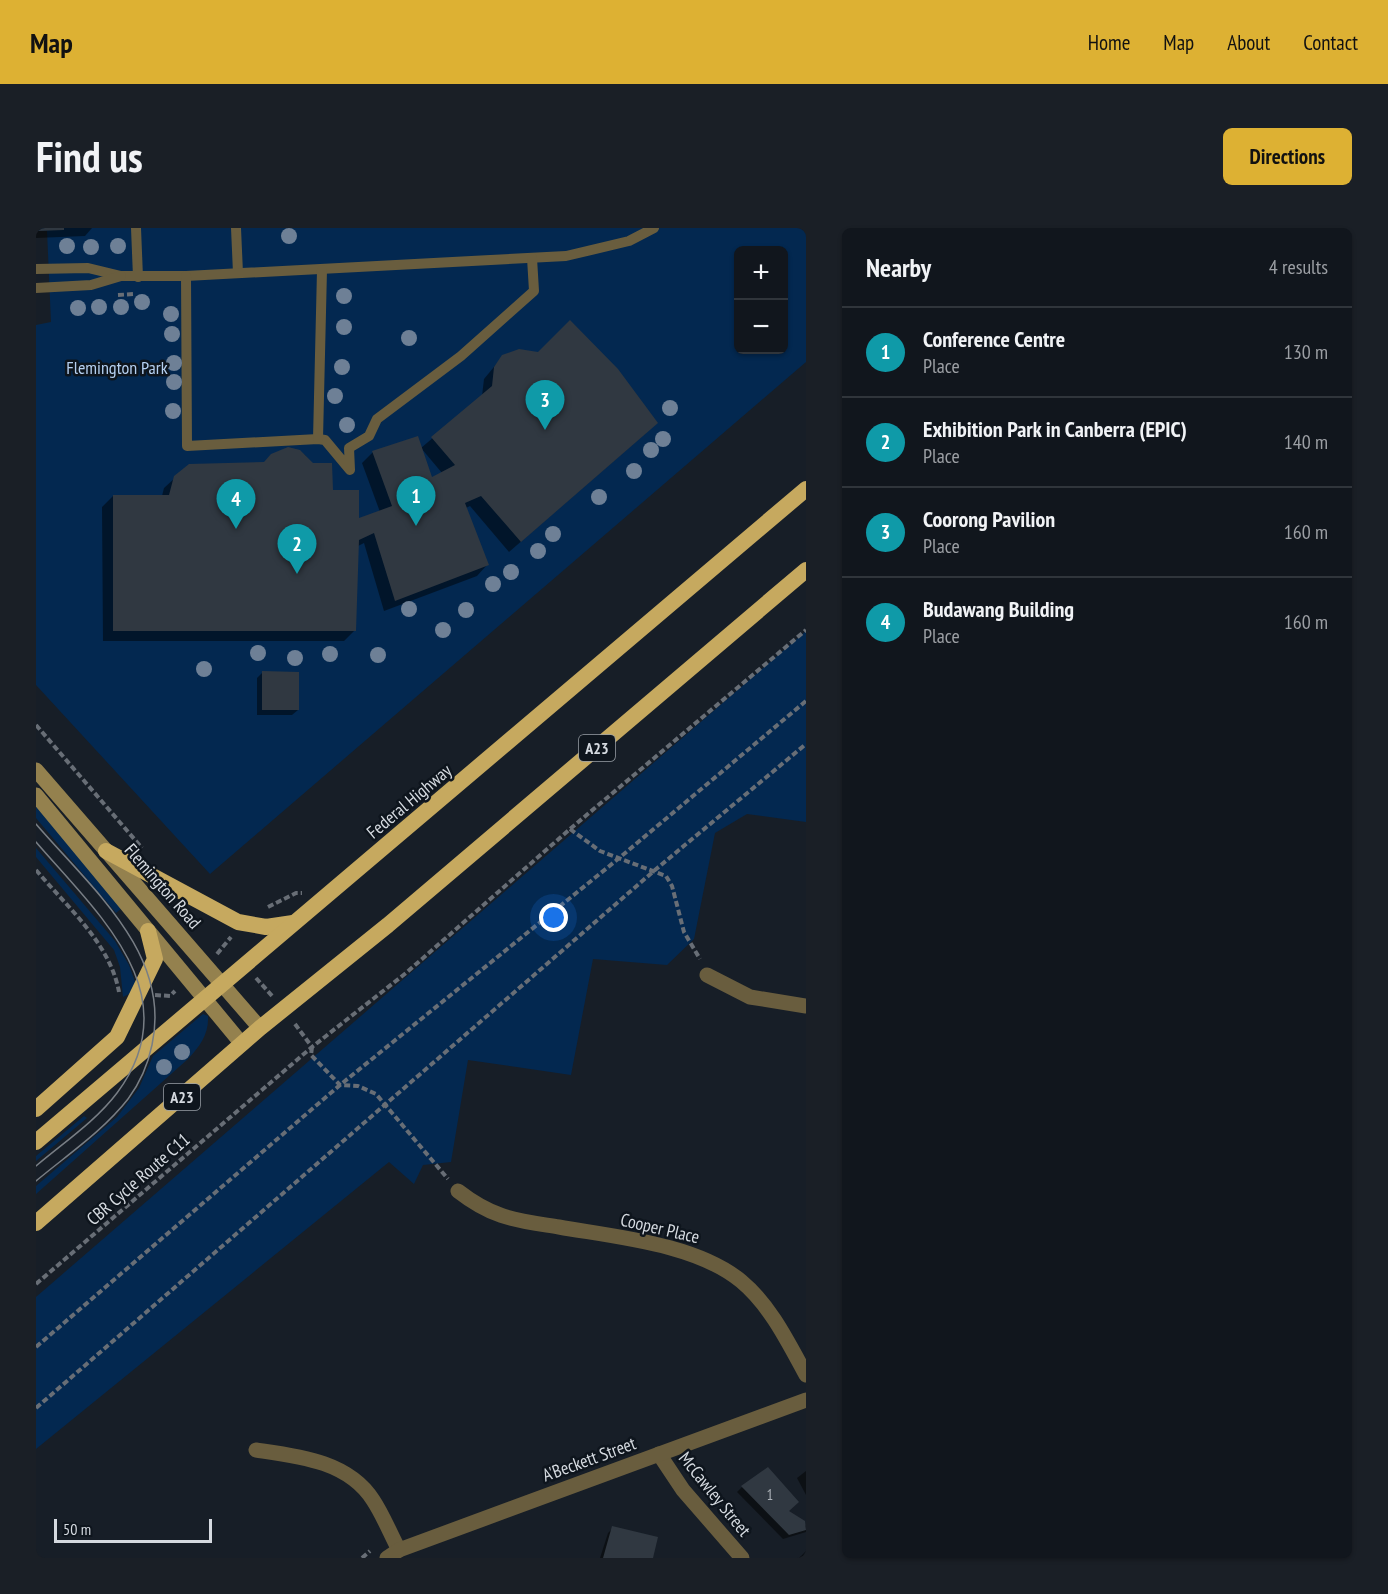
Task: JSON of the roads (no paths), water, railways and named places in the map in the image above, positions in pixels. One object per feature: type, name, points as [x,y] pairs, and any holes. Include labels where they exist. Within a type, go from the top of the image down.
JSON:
[{"type":"highway","name":"Federal Highway","points":[[36,1142],[806,489]]},
{"type":"highway","name":"A23","points":[[36,1223],[260,1028],[388,925],[806,570]]},
{"type":"highway","points":[[106,850],[238,922],[266,927],[296,923]]},
{"type":"highway","points":[[36,1109],[117,1037],[155,959],[148,931]]},
{"type":"main road","name":"Flemington Road","points":[[36,770],[260,1028]]},
{"type":"main road","points":[[36,795],[242,1044]]},
{"type":"street","points":[[707,975],[750,997],[806,1006]]},
{"type":"street","name":"Cooper Place","points":[[458,1191],[480,1209],[510,1219],[699,1255],[722,1267],[742,1282],[762,1303],[784,1334],[806,1375]]},
{"type":"street","name":"A'Beckett Street","points":[[393,1554],[806,1400]]},
{"type":"street","points":[[256,1450],[308,1457],[343,1472],[372,1498],[393,1554]]},
{"type":"street","name":"McCawley Street","points":[[659,1454],[683,1490],[742,1558]]},
{"type":"lane","points":[[136,228],[138,277]]},
{"type":"lane","points":[[236,228],[238,273]]},
{"type":"lane","points":[[36,269],[88,268],[121,276],[186,276],[532,258],[590,252],[629,241],[654,228]]},
{"type":"lane","points":[[186,276],[187,446],[325,440],[350,470],[349,448],[369,436],[377,419],[461,356],[534,291],[532,258]]},
{"type":"lane","points":[[318,439],[322,270]]},
{"type":"lane","points":[[36,288],[91,285],[121,276]]},
{"type":"tram line","points":[[36,824],[122,924],[138,952],[150,981],[155,1012],[152,1045],[148,1059],[140,1080],[128,1099],[96,1132],[36,1181]]},
{"type":"tram line","points":[[36,842],[85,897],[127,957],[140,989],[144,1022],[137,1057],[117,1093],[89,1122],[36,1166]]},
{"type":"place","name":"Coorong Pavilion","points":[[545,430]]},
{"type":"place","name":"Conference Centre","points":[[416,526]]},
{"type":"place","name":"Budawang Building","points":[[236,529]]},
{"type":"place","name":"Exhibition Park in Canberra (EPIC)","points":[[297,574]]},
{"type":"park label","name":"Flemington Park","points":[[117,367]]}]
